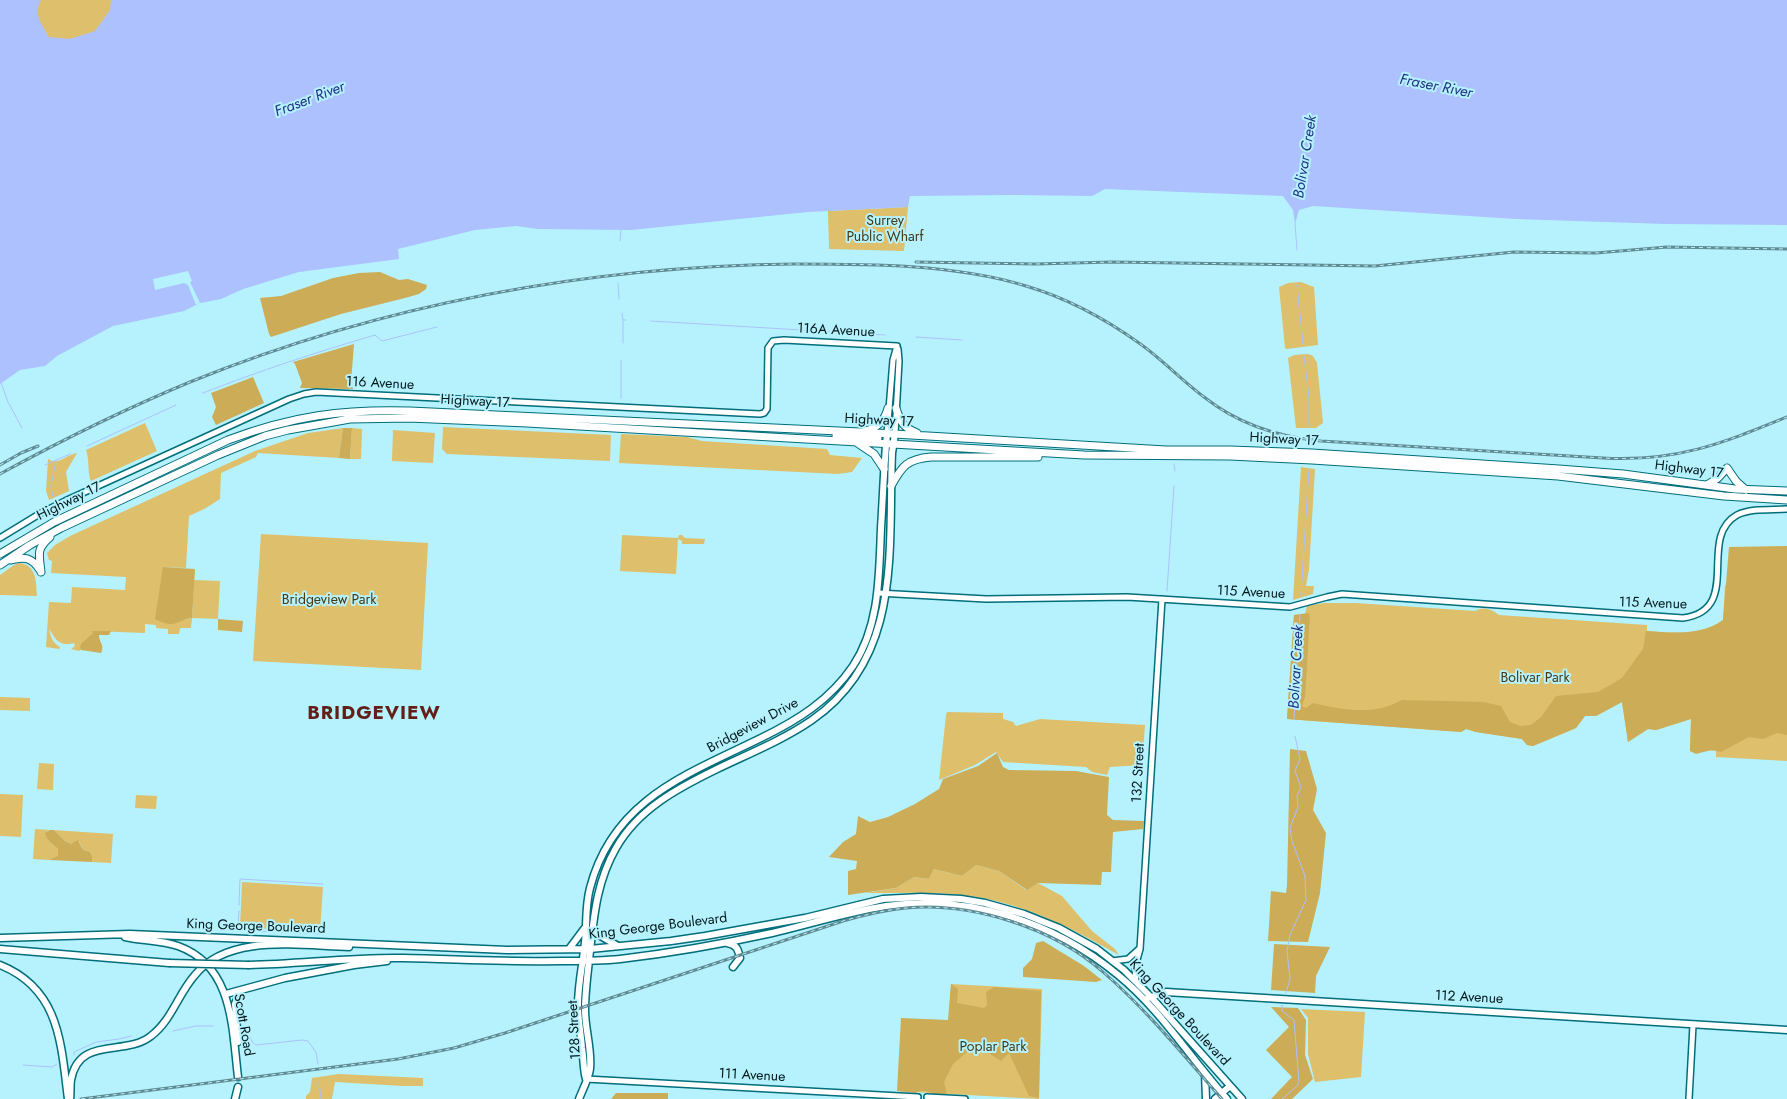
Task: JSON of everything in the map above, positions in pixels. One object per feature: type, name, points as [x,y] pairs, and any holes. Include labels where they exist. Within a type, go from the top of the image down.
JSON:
[{"type":"highway","points":[[860,432],[871,430],[880,424],[892,408],[903,426],[922,436]]},
{"type":"highway","name":"Highway 17","points":[[0,554],[62,518],[228,440],[288,420],[320,415],[382,410],[860,432],[888,440]]},
{"type":"highway","name":"Highway 17","points":[[2,564],[61,528],[218,455],[264,436],[327,422],[381,418],[624,428],[856,442],[888,440],[1084,455],[1230,456],[1447,468],[1598,480],[1724,496],[1787,500]]},
{"type":"highway","points":[[756,436],[783,434],[888,440]]},
{"type":"highway","name":"Highway 17","points":[[888,440],[895,434],[1166,450],[1239,450],[1598,472],[1746,490],[1787,491]]},
{"type":"highway","points":[[856,442],[874,454],[884,469]]},
{"type":"highway","points":[[891,486],[897,474],[906,464],[924,458],[1084,455]]},
{"type":"highway","points":[[1706,485],[1718,478],[1727,468],[1736,481],[1746,490]]},
{"type":"highway","points":[[2,564],[19,558],[28,559],[36,564],[41,572],[40,547],[61,528]]},
{"type":"main road","name":"Bridgeview Drive","points":[[587,949],[588,898],[596,871],[608,844],[628,817],[672,782],[780,729],[825,699],[844,678],[861,651],[871,623],[878,593],[884,469],[888,440]]},
{"type":"main road","name":"Bridgeview Drive","points":[[588,930],[601,880],[615,849],[633,824],[656,804],[679,788],[813,720],[851,684],[868,656],[878,631],[886,594],[891,486],[888,440]]},
{"type":"main road","name":"King George Boulevard","points":[[0,938],[130,934],[507,950],[587,949],[705,936],[805,918],[882,899],[922,897],[961,899],[985,903],[1024,914],[1078,937],[1097,949],[1136,981],[1242,1099]]},
{"type":"main road","name":"King George Boulevard","points":[[0,949],[169,963],[249,965],[374,958],[586,961],[620,959],[726,943],[883,907],[922,904],[960,906],[1003,914],[1038,926],[1100,961],[1120,977],[1142,999],[1186,1048],[1227,1099]]},
{"type":"main road","points":[[568,949],[588,930],[618,946]]},
{"type":"main road","name":"Scott Road","points":[[112,935],[179,946],[192,952],[206,964],[219,980],[226,994],[238,1075],[240,1066],[235,1009],[236,1000],[241,990]]},
{"type":"main road","points":[[726,943],[733,944],[738,948],[740,958],[732,967]]},
{"type":"main road","points":[[69,1099],[74,1071],[84,1056],[99,1049],[140,1043],[150,1037],[167,1020],[185,987],[195,974],[219,956],[251,946],[393,946]]},
{"type":"main road","name":"128 Street","points":[[579,1099],[586,1079],[578,1021],[578,1004],[587,949]]},
{"type":"main road","points":[[226,994],[290,977],[403,958]]},
{"type":"main road","points":[[0,964],[23,978],[35,989],[50,1010],[62,1047],[69,1099]]},
{"type":"main road","name":"112 Avenue","points":[[1142,999],[1166,992],[1787,1030]]},
{"type":"main road","points":[[1205,1072],[1206,1099]]},
{"type":"main road","points":[[1215,1099],[1230,1086]]},
{"type":"main road","points":[[234,1099],[238,1087]]},
{"type":"main road","points":[[1227,1099],[1236,1092]]},
{"type":"street","name":"116A Avenue","points":[[764,413],[768,403],[768,348],[773,342],[784,340],[897,346],[899,361],[892,408]]},
{"type":"street","name":"116 Avenue","points":[[0,538],[50,508],[275,405],[311,392],[753,414],[764,413]]},
{"type":"street","points":[[892,408],[895,434]]},
{"type":"street","points":[[888,440],[892,408]]},
{"type":"street","name":"115 Avenue","points":[[878,593],[986,599],[1127,597],[1290,607],[1342,594],[1682,618],[1692,617],[1701,613],[1713,599],[1716,588],[1720,537],[1723,528],[1735,516],[1752,511],[1787,509]]},
{"type":"street","name":"132 Street","points":[[1136,981],[1135,966],[1140,949],[1162,599]]},
{"type":"street","points":[[628,817],[633,824]]},
{"type":"street","points":[[1112,961],[1128,959],[1140,949]]},
{"type":"street","points":[[1689,1099],[1693,1025]]},
{"type":"street","name":"111 Avenue","points":[[586,1079],[918,1098],[919,1094],[923,1093],[926,1098]]},
{"type":"street","points":[[926,1098],[965,1099]]},
{"type":"green space","points":[[25,0],[152,0],[114,37],[53,49]]},
{"type":"green space","name":"Surrey Public Wharf","points":[[908,207],[904,251],[829,249],[828,211]]},
{"type":"green space","points":[[380,272],[399,280],[408,279],[427,285],[426,289],[419,294],[341,314],[271,337],[269,334],[260,298],[281,296],[333,278],[359,273]]},
{"type":"green space","points":[[1301,282],[1314,287],[1318,345],[1287,349],[1285,348],[1279,287],[1288,283]]},
{"type":"green space","points":[[354,344],[351,383],[353,389],[300,388],[302,383],[293,362]]},
{"type":"green space","points":[[1308,354],[1313,356],[1317,363],[1323,423],[1316,428],[1296,428],[1288,358],[1294,355]]},
{"type":"green space","points":[[253,377],[264,403],[216,425],[212,417],[216,407],[211,393]]},
{"type":"green space","points":[[145,423],[157,451],[91,481],[86,450]]},
{"type":"green space","points":[[443,427],[611,435],[610,461],[447,454],[442,449]]},
{"type":"green space","points":[[343,428],[339,458],[258,453],[256,457],[221,473],[220,499],[189,516],[186,568],[163,567],[163,622],[168,624],[192,618],[191,628],[180,628],[179,634],[168,634],[168,629],[156,628],[156,625],[145,624],[145,633],[92,631],[93,633],[79,651],[71,649],[75,646],[74,643],[65,644],[59,642],[49,629],[52,640],[60,647],[59,649],[46,647],[49,602],[71,603],[72,587],[125,590],[126,577],[51,573],[52,561],[49,560],[47,553],[55,545],[70,536],[255,451],[308,433]]},
{"type":"green space","points":[[343,428],[352,428],[350,459],[339,458]]},
{"type":"green space","points":[[352,428],[362,429],[361,459],[350,459]]},
{"type":"green space","points":[[393,430],[435,433],[433,463],[392,461]]},
{"type":"green space","points":[[621,434],[687,437],[702,441],[827,449],[830,455],[862,458],[852,472],[838,474],[619,463]]},
{"type":"green space","points":[[77,453],[66,472],[69,491],[49,500],[46,491],[48,459],[59,461]]},
{"type":"green space","points":[[1301,467],[1315,469],[1309,570],[1306,586],[1314,586],[1313,594],[1293,600]]},
{"type":"green space","name":"Bridgeview Park","points":[[261,534],[428,543],[421,670],[253,661]]},
{"type":"green space","points":[[622,535],[678,538],[679,535],[682,535],[685,538],[705,539],[704,544],[682,544],[682,541],[678,539],[676,574],[620,571]]},
{"type":"green space","points":[[1787,546],[1787,735],[1777,733],[1763,739],[1749,737],[1721,752],[1711,750],[1696,754],[1690,751],[1691,719],[1656,730],[1648,729],[1628,742],[1622,702],[1596,716],[1585,716],[1576,728],[1533,746],[1527,745],[1522,739],[1466,729],[1461,732],[1287,719],[1294,615],[1308,613],[1310,615],[1305,697],[1302,706],[1306,708],[1313,703],[1336,708],[1369,710],[1391,705],[1402,700],[1484,702],[1501,706],[1510,722],[1520,726],[1531,725],[1541,717],[1556,696],[1598,692],[1622,678],[1643,649],[1646,631],[1676,633],[1696,631],[1705,629],[1723,620],[1729,547]]},
{"type":"green space","points":[[19,563],[25,564],[32,571],[36,580],[37,596],[0,595],[0,575]]},
{"type":"green space","points":[[163,567],[195,569],[192,618],[174,624],[163,623],[155,619]]},
{"type":"green space","points":[[194,580],[220,581],[218,619],[192,618]]},
{"type":"green space","name":"Bolivar Park","points":[[1725,585],[1787,588],[1787,761],[1716,757],[1716,751],[1690,751],[1691,719],[1656,730],[1648,729],[1628,742],[1622,702],[1596,716],[1585,716],[1576,728],[1533,746],[1527,745],[1522,739],[1466,729],[1461,732],[1287,719],[1294,615],[1305,614],[1307,606],[1324,603],[1356,603],[1475,611],[1484,608],[1499,615],[1647,625],[1647,631],[1686,632],[1705,629],[1723,620]]},
{"type":"green space","points":[[218,619],[243,621],[242,632],[218,630]]},
{"type":"green space","points":[[91,631],[111,631],[109,635],[99,635],[102,648],[101,653],[81,650],[80,648],[81,644],[93,633]]},
{"type":"green space","points":[[0,697],[30,698],[30,711],[0,710]]},
{"type":"green space","points":[[947,712],[1003,713],[1003,719],[1013,722],[1016,726],[1040,719],[1145,725],[1142,765],[1110,767],[1107,775],[1092,772],[1086,767],[1003,762],[996,752],[975,765],[939,780]]},
{"type":"green space","points":[[1290,749],[1306,751],[1317,789],[1313,810],[1326,833],[1320,893],[1308,942],[1268,941],[1271,891],[1286,893],[1287,885]]},
{"type":"green space","points":[[997,753],[1003,767],[1009,770],[1076,771],[1109,777],[1107,815],[1113,820],[1144,821],[1143,829],[1113,832],[1111,872],[1102,872],[1101,885],[1038,883],[1027,890],[999,871],[976,865],[962,876],[934,869],[929,879],[914,877],[896,888],[848,895],[848,871],[856,869],[857,861],[829,857],[843,842],[856,834],[858,816],[870,822],[888,817],[915,804],[939,789],[943,779],[978,766]]},
{"type":"green space","points":[[39,763],[54,764],[53,790],[37,789]]},
{"type":"green space","points":[[0,794],[23,795],[21,837],[0,836]]},
{"type":"green space","points":[[136,795],[157,796],[156,809],[135,808]]},
{"type":"green space","points":[[35,829],[50,830],[47,831],[47,839],[58,849],[58,857],[49,860],[33,859]]},
{"type":"green space","points":[[54,830],[113,834],[111,863],[92,862],[90,852],[83,850],[79,841],[71,844]]},
{"type":"green space","points":[[54,830],[71,844],[78,840],[83,850],[90,852],[92,862],[49,860],[58,856],[58,849],[47,839],[45,833]]},
{"type":"green space","points":[[976,865],[999,871],[1026,890],[1038,883],[1062,896],[1092,931],[1115,949],[1119,955],[1085,936],[1033,912],[996,901],[949,894],[865,893],[896,888],[914,877],[929,879],[934,869],[962,876]]},
{"type":"green space","points":[[242,882],[323,887],[320,932],[240,927]]},
{"type":"green space","points":[[1043,941],[1084,966],[1102,980],[1096,982],[1023,977],[1023,968],[1032,959],[1036,943]]},
{"type":"green space","points":[[1274,944],[1330,947],[1316,976],[1315,993],[1271,990]]},
{"type":"green space","name":"Poplar Park","points":[[951,984],[1042,989],[1039,1099],[897,1091],[948,1032]]},
{"type":"green space","name":"Poplar Park","points":[[951,984],[958,989],[957,1003],[984,1008],[987,1005],[986,992],[994,987],[1041,991],[1039,1098],[1029,1096],[1009,1053],[1001,1061],[984,1050],[967,1052],[953,1064],[944,1082],[947,1095],[936,1095],[926,1091],[915,1093],[897,1091],[901,1018],[948,1020]]},
{"type":"green space","points":[[1271,1007],[1298,1008],[1306,1020],[1305,1055],[1313,1079],[1292,1099],[1271,1099],[1292,1077],[1266,1050],[1289,1027]]},
{"type":"green space","points":[[1301,1009],[1365,1012],[1361,1077],[1315,1082],[1308,1054],[1308,1018]]},
{"type":"green space","points":[[339,1074],[423,1078],[423,1086],[335,1082],[332,1099],[306,1099],[310,1092],[312,1078]]},
{"type":"green space","points":[[616,1093],[668,1093],[668,1099],[611,1099]]},
{"type":"water","name":"Fraser River","points":[[0,0],[41,0],[38,14],[49,37],[70,39],[95,31],[110,10],[111,0],[1787,0],[1787,225],[1665,224],[1516,219],[1313,206],[1299,210],[1295,224],[1293,210],[1283,196],[1105,189],[1092,196],[910,196],[908,207],[808,212],[631,230],[538,229],[516,226],[475,230],[398,249],[399,259],[299,272],[243,289],[221,299],[200,303],[184,311],[113,326],[57,356],[45,366],[20,370],[0,384]]},
{"type":"pier","points":[[188,271],[192,281],[190,282],[200,303],[196,305],[188,285],[184,283],[155,290],[153,279]]},
{"type":"waterway","name":"Bolivar Creek","points":[[1295,223],[1297,250]]},
{"type":"waterway","points":[[620,241],[621,230]]},
{"type":"waterway","points":[[618,283],[619,299]]},
{"type":"waterway","name":"Bolivar Creek","points":[[1297,285],[1303,344]]},
{"type":"waterway","points":[[622,313],[623,320],[626,320]]},
{"type":"waterway","points":[[623,320],[623,343]]},
{"type":"waterway","points":[[651,321],[885,335]]},
{"type":"waterway","points":[[203,393],[288,362],[375,335],[382,341],[437,327]]},
{"type":"waterway","points":[[916,337],[962,340]]},
{"type":"waterway","name":"Bolivar Creek","points":[[1304,356],[1309,398],[1309,426]]},
{"type":"waterway","points":[[621,360],[621,398]]},
{"type":"waterway","points":[[0,380],[8,402],[22,428]]},
{"type":"waterway","points":[[87,446],[176,405]]},
{"type":"waterway","points":[[45,465],[70,454]]},
{"type":"waterway","points":[[53,497],[51,486],[56,460]]},
{"type":"waterway","points":[[1174,464],[1175,471]]},
{"type":"waterway","name":"Bolivar Creek","points":[[1301,595],[1309,469]]},
{"type":"waterway","points":[[1167,591],[1174,486]]},
{"type":"waterway","name":"Bolivar Creek","points":[[1294,719],[1300,615]]},
{"type":"waterway","name":"Bolivar Creek","points":[[1286,993],[1290,979],[1287,951],[1290,935],[1306,900],[1305,876],[1292,841],[1290,828],[1298,807],[1297,796],[1301,787],[1295,771],[1300,759],[1295,736]]},
{"type":"waterway","points":[[239,905],[240,879],[323,884]]},
{"type":"waterway","points":[[239,911],[238,930],[320,934]]},
{"type":"waterway","name":"Bolivar Creek","points":[[1282,1005],[1282,1011],[1294,1020],[1299,1082],[1282,1099]]},
{"type":"waterway","points":[[173,1031],[196,1026],[213,1026]]},
{"type":"waterway","points":[[245,1031],[248,1032],[252,1042],[256,1045],[308,1041],[316,1052],[318,1064]]},
{"type":"waterway","points":[[74,1055],[74,1052],[96,1042],[131,1036]]},
{"type":"waterway","points":[[23,1065],[52,1067],[57,1064]]},
{"type":"waterway","points":[[319,1082],[321,1099]]},
{"type":"railway","points":[[916,262],[1036,264],[1112,262],[1375,266],[1514,252],[1596,253],[1667,247],[1787,249]]},
{"type":"railway","points":[[0,474],[94,425],[166,392],[263,355],[337,331],[411,311],[487,294],[641,272],[718,266],[795,264],[882,265],[970,273],[1026,286],[1056,296],[1112,325],[1147,349],[1196,390],[1231,415],[1259,428],[1305,439],[1603,458],[1653,457],[1676,454],[1719,443],[1787,417]]},
{"type":"railway","points":[[0,465],[38,446]]},
{"type":"railway","points":[[81,1099],[398,1059],[454,1048],[505,1033],[843,921],[890,910],[931,907],[958,909],[1011,921],[1037,931],[1083,956],[1135,1002],[1222,1099]]},
{"type":"district","name":"BRIDGEVIEW","points":[[374,714]]}]
